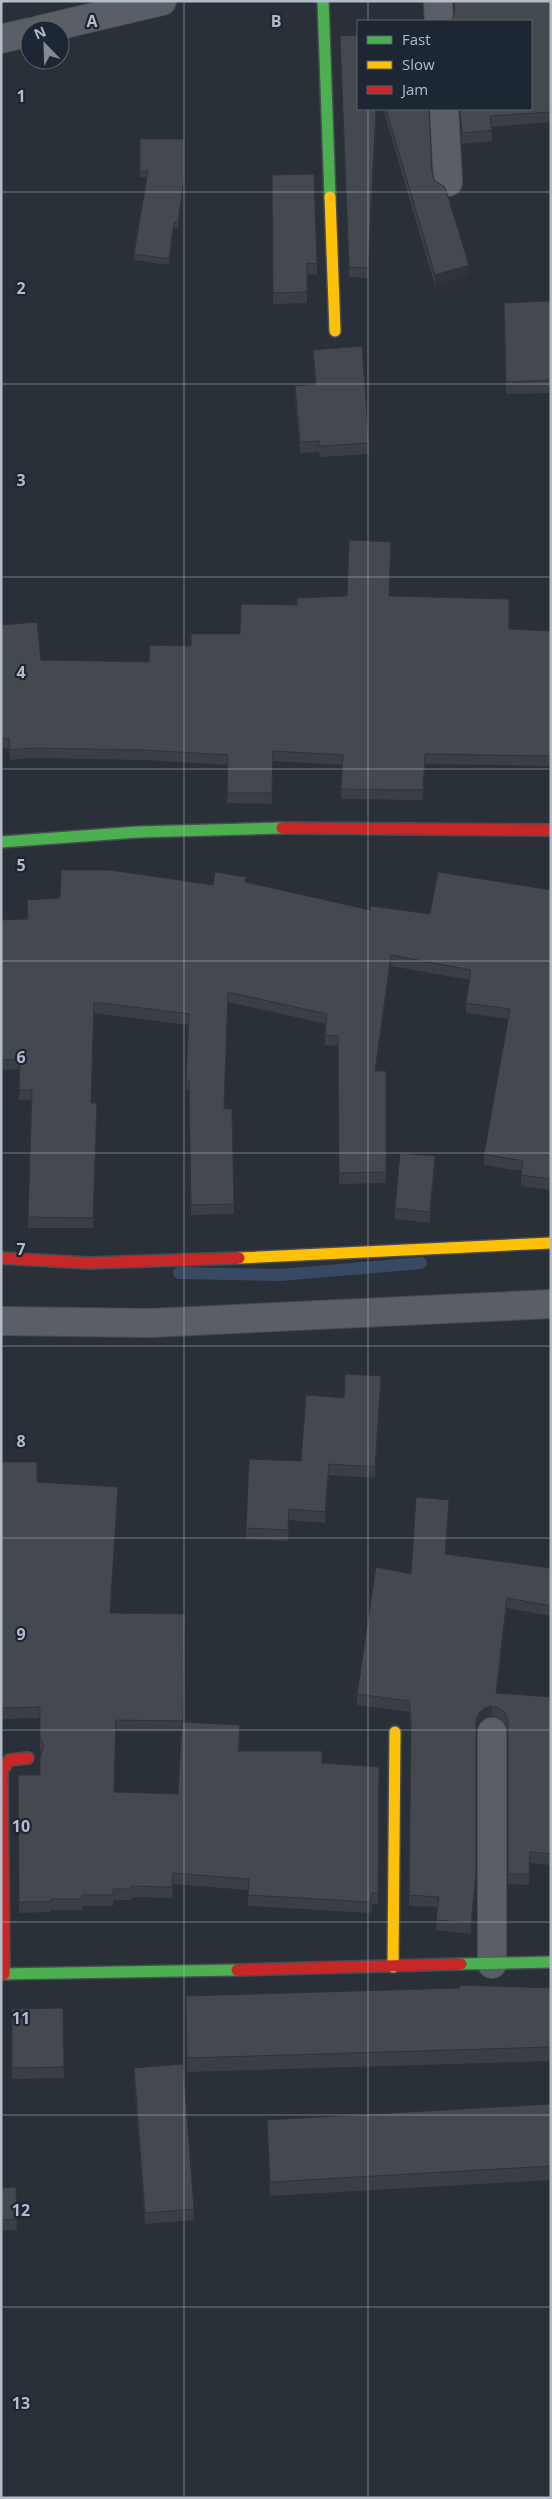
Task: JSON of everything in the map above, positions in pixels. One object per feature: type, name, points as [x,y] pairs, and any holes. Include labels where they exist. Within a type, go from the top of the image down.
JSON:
[{"type":"street","points":[[70,23],[162,1]]},
{"type":"street","points":[[323,1],[335,331]]},
{"type":"street","points":[[438,1],[439,20]]},
{"type":"street","points":[[1,39],[20,34]]},
{"type":"street","points":[[444,110],[448,182]]},
{"type":"street","points":[[1,842],[80,834],[344,827],[551,830]]},
{"type":"street","points":[[1,1258],[97,1263],[278,1257],[551,1242]]},
{"type":"street","points":[[1,1321],[151,1323],[551,1304]]},
{"type":"street","points":[[393,1967],[395,1732]]},
{"type":"street","points":[[492,1732],[492,1964]]},
{"type":"street","points":[[28,1758],[8,1760],[2,1771],[3,1974],[393,1967],[551,1962]]},
{"type":"building","points":[[454,1],[551,1],[551,112],[490,116],[492,130],[462,133],[460,110],[532,110],[532,20],[451,20],[455,10]]},
{"type":"building","points":[[357,35],[357,110],[376,110],[368,268],[349,267],[340,36]]},
{"type":"building","points":[[386,110],[429,110],[432,173],[435,181],[445,187],[469,265],[435,275]]},
{"type":"building","points":[[140,139],[184,139],[184,178],[178,222],[174,222],[169,259],[134,254],[148,171],[140,171]]},
{"type":"building","points":[[314,174],[317,264],[307,263],[307,292],[273,293],[272,175]]},
{"type":"building","points":[[551,301],[551,380],[506,382],[504,303]]},
{"type":"building","points":[[362,346],[369,443],[320,446],[319,441],[300,442],[295,386],[316,384],[313,350]]},
{"type":"building","points":[[349,540],[391,542],[389,596],[509,599],[509,629],[551,631],[551,756],[425,754],[423,790],[341,789],[343,755],[273,751],[272,793],[227,793],[228,755],[145,750],[32,748],[10,750],[9,738],[1,739],[1,625],[37,622],[41,660],[149,662],[150,645],[191,646],[191,634],[240,634],[241,604],[297,605],[297,598],[347,596]]},
{"type":"building","points":[[61,870],[110,870],[213,885],[215,872],[246,877],[245,882],[370,910],[371,906],[430,914],[438,872],[551,890],[551,1179],[521,1175],[523,1161],[484,1154],[510,1009],[466,1003],[471,970],[391,955],[375,1071],[386,1071],[386,1172],[339,1173],[338,1036],[325,1035],[327,1014],[228,992],[224,1109],[232,1109],[234,1204],[191,1205],[189,1080],[186,1080],[189,1014],[94,1002],[91,1103],[97,1103],[93,1218],[28,1217],[32,1090],[19,1090],[20,1059],[1,1060],[1,920],[28,919],[27,900],[60,898]]},
{"type":"building","points":[[400,1153],[435,1156],[430,1212],[395,1208]]},
{"type":"building","points":[[345,1374],[381,1376],[375,1467],[329,1464],[325,1512],[289,1509],[288,1530],[246,1528],[249,1459],[301,1461],[306,1395],[344,1398]]},
{"type":"building","points":[[1,1462],[37,1462],[37,1482],[118,1487],[110,1613],[185,1614],[183,1721],[116,1720],[114,1792],[178,1794],[182,1722],[240,1725],[238,1751],[322,1751],[322,1763],[379,1767],[378,1893],[372,1893],[371,1902],[248,1895],[249,1879],[173,1873],[172,1887],[132,1886],[131,1889],[113,1889],[113,1895],[82,1895],[82,1899],[50,1899],[50,1902],[19,1902],[18,1775],[40,1775],[40,1757],[44,1746],[40,1737],[40,1707],[1,1708]]},
{"type":"building","points":[[416,1497],[449,1500],[445,1554],[551,1568],[551,1606],[507,1598],[496,1693],[551,1697],[551,1854],[530,1852],[529,1874],[508,1874],[508,1721],[505,1713],[499,1708],[492,1706],[485,1708],[479,1713],[476,1721],[476,1873],[471,1923],[436,1920],[439,1897],[409,1895],[411,1721],[409,1701],[357,1694],[376,1567],[411,1574]]},
{"type":"building","points":[[460,1985],[551,1988],[551,2047],[187,2058],[186,1996],[459,1988]]},
{"type":"building","points":[[63,2008],[64,2067],[12,2068],[12,2009]]},
{"type":"building","points":[[183,2064],[194,2209],[145,2213],[134,2068]]},
{"type":"building","points":[[551,2104],[551,2166],[270,2182],[267,2120]]},
{"type":"building","points":[[16,2187],[17,2219],[1,2220],[1,2188]]},
{"type":"waterway","points":[[179,1273],[280,1275],[421,1263]]},
{"type":"traffic: fast","points":[[323,1],[330,197]]},
{"type":"traffic: fast","points":[[1,842],[138,832],[282,828]]},
{"type":"traffic: fast","points":[[461,1964],[551,1962]]},
{"type":"traffic: fast","points":[[1,1974],[237,1970]]},
{"type":"traffic: slow","points":[[330,197],[335,331]]},
{"type":"traffic: slow","points":[[239,1258],[551,1243]]},
{"type":"traffic: slow","points":[[393,1967],[395,1732]]},
{"type":"traffic: jam","points":[[282,828],[551,830]]},
{"type":"traffic: jam","points":[[1,1258],[88,1263],[239,1258]]},
{"type":"traffic: jam","points":[[4,1974],[2,1771],[9,1760],[28,1758]]},
{"type":"traffic: jam","points":[[237,1970],[461,1964]]}]
